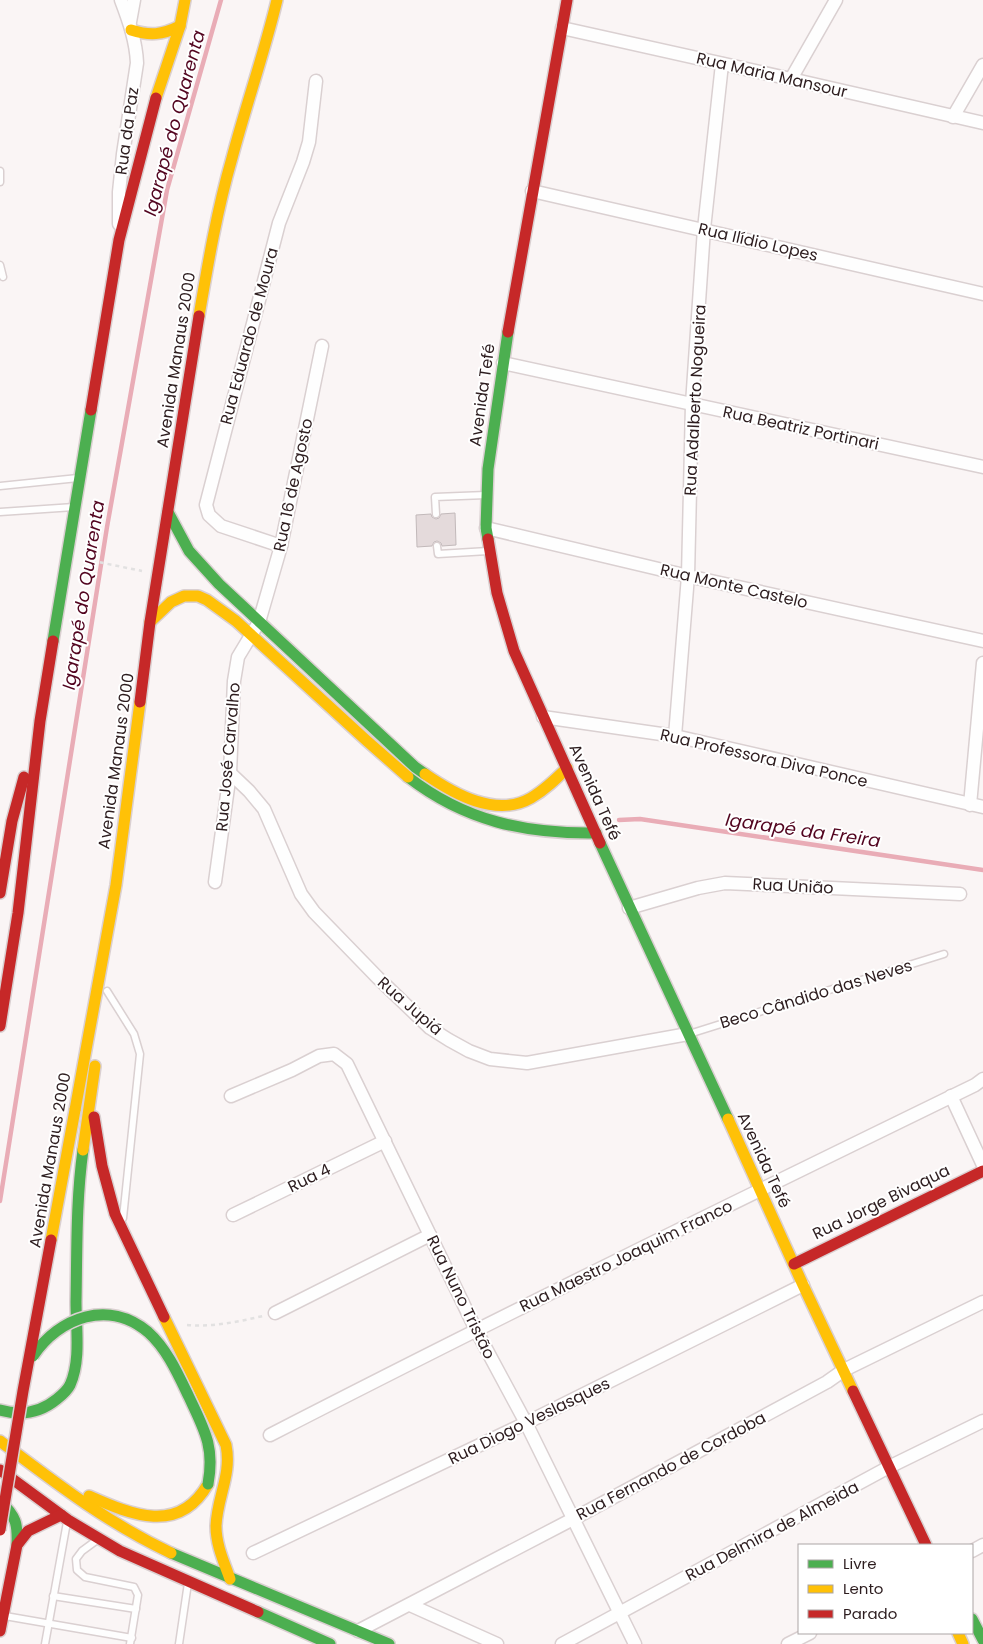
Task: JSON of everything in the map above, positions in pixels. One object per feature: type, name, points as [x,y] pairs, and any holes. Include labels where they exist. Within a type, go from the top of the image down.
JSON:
[{"type":"main road","points":[[0,1026],[18,913],[40,721],[119,240],[156,96],[180,26],[185,0]]},
{"type":"main road","name":"Avenida Manaus 2000","points":[[0,1530],[116,886],[150,622],[208,262],[234,147],[270,35],[277,0]]},
{"type":"main road","name":"Avenida Tefé","points":[[567,0],[502,363],[488,469],[486,528],[498,593],[514,651],[543,717],[803,1285],[926,1544]]},
{"type":"main road","points":[[131,26],[154,36],[166,33],[180,26]]},
{"type":"main road","points":[[168,512],[203,568],[415,767],[438,784],[462,796],[482,802],[505,805],[524,802],[540,792],[567,768]]},
{"type":"main road","points":[[150,622],[168,605],[179,598],[187,595],[196,595],[206,599],[251,635],[394,766],[426,791],[461,810],[491,822],[518,828],[566,834],[596,832]]},
{"type":"main road","points":[[0,894],[12,821],[40,721]]},
{"type":"main road","points":[[0,1410],[21,1414],[41,1411],[66,1391],[73,1376],[76,1360],[79,1179],[107,991],[116,886]]},
{"type":"main road","points":[[92,1090],[100,1166],[105,1186],[121,1229],[220,1430],[228,1450],[228,1473],[217,1519],[217,1537],[220,1552],[230,1579]]},
{"type":"main road","name":"Rua Jorge Bivaqua","points":[[794,1264],[983,1171]]},
{"type":"main road","points":[[30,1363],[41,1343],[54,1330],[73,1320],[96,1314],[118,1317],[138,1325],[156,1341],[169,1359],[202,1425],[210,1449],[211,1468],[208,1484],[197,1500],[180,1512],[161,1518],[146,1518],[126,1512],[52,1479]]},
{"type":"main road","points":[[0,1441],[108,1518],[141,1538],[230,1579],[388,1644]]},
{"type":"main road","points":[[0,1470],[64,1517],[120,1551],[330,1644]]},
{"type":"main road","points":[[0,1501],[15,1517],[17,1524],[16,1545],[0,1631]]},
{"type":"main road","points":[[16,1545],[33,1528],[64,1517]]},
{"type":"main road","points":[[973,1621],[983,1640]]},
{"type":"street","points":[[121,0],[131,26]]},
{"type":"street","points":[[131,26],[134,0]]},
{"type":"street","points":[[792,78],[836,0]]},
{"type":"street","name":"Rua da Paz","points":[[119,240],[119,192],[122,154],[137,64],[137,49],[131,26]]},
{"type":"street","name":"Rua Maria Mansour","points":[[562,28],[792,78],[983,123]]},
{"type":"street","name":"Rua Adalberto Nogueira","points":[[675,736],[688,576],[692,404],[704,229],[722,64]]},
{"type":"street","points":[[953,117],[983,65]]},
{"type":"street","name":"Rua Eduardo de Moura","points":[[281,546],[220,526],[210,515],[206,505],[279,223],[309,142],[316,81]]},
{"type":"street","name":"Rua Ilídio Lopes","points":[[532,191],[983,294]]},
{"type":"street","name":"Rua 16 de Agosto","points":[[251,635],[259,622],[281,546],[322,346]]},
{"type":"street","name":"Rua Beatriz Portinari","points":[[502,363],[983,467]]},
{"type":"street","name":"Rua Monte Castelo","points":[[486,528],[688,576],[983,641]]},
{"type":"street","name":"Rua José Carvalho","points":[[215,882],[230,773],[234,681],[238,657],[251,635]]},
{"type":"street","points":[[970,804],[983,663]]},
{"type":"street","name":"Rua Professora Diva Ponce","points":[[543,717],[675,736],[983,807]]},
{"type":"street","name":"Rua Jupiá","points":[[230,773],[264,809],[302,894],[314,912],[430,1028],[449,1040],[469,1051],[490,1059],[527,1063],[688,1034]]},
{"type":"street","name":"Rua União","points":[[629,908],[698,888],[724,883],[960,894]]},
{"type":"street","name":"Rua Nuno Tristão","points":[[231,1096],[292,1070],[319,1056],[334,1054],[347,1064],[476,1330],[526,1423],[635,1644]]},
{"type":"street","name":"Rua Maestro Joaquim Franco","points":[[270,1435],[476,1330],[983,1079]]},
{"type":"street","points":[[951,1096],[983,1165]]},
{"type":"street","name":"Rua 4","points":[[233,1215],[385,1141]]},
{"type":"street","points":[[275,1312],[430,1234]]},
{"type":"street","name":"Rua Diogo Veslasques","points":[[253,1553],[526,1423],[803,1285]]},
{"type":"street","name":"Rua Fernando de Cordoba","points":[[358,1631],[573,1519],[827,1382],[844,1370],[983,1302]]},
{"type":"street","name":"Rua Delmira de Almeida","points":[[562,1644],[889,1467],[983,1421]]},
{"type":"street","points":[[410,1605],[497,1644]]},
{"type":"street","points":[[788,1644],[808,1634]]},
{"type":"lane","points":[[0,171],[0,182]]},
{"type":"lane","points":[[0,265],[4,277]]},
{"type":"lane","points":[[0,486],[79,478]]},
{"type":"lane","points":[[436,514],[435,497],[487,495]]},
{"type":"lane","points":[[0,512],[75,507]]},
{"type":"lane","points":[[437,546],[438,554],[490,551]]},
{"type":"lane","name":"Beco Cândido das Neves","points":[[688,1034],[944,954]]},
{"type":"lane","points":[[107,991],[134,1034],[140,1054],[121,1229]]},
{"type":"lane","points":[[44,1644],[64,1517]]},
{"type":"lane","points":[[2,1616],[131,1641],[138,1595],[134,1587],[85,1577],[77,1570],[76,1560],[82,1551],[98,1539]]},
{"type":"lane","points":[[179,1644],[188,1582]]},
{"type":"lane","points":[[53,1596],[136,1609]]},
{"type":"path","points":[[67,555],[158,574]]},
{"type":"path","points":[[168,1323],[204,1326],[239,1322],[275,1312]]},
{"type":"building","points":[[455,513],[456,545],[442,546],[437,541],[432,546],[417,547],[416,515],[431,514],[436,519],[441,514]]},
{"type":"waterway","name":"Igarapé do Quarenta","points":[[0,1201],[107,527],[167,190],[221,0]]},
{"type":"waterway","name":"Igarapé da Freira","points":[[619,820],[640,819],[983,870]]},
{"type":"traffic: fast","points":[[488,539],[486,528],[488,469],[508,332]]},
{"type":"traffic: fast","points":[[53,641],[91,410]]},
{"type":"traffic: fast","points":[[168,512],[189,551],[219,584],[415,767],[425,774]]},
{"type":"traffic: fast","points":[[408,777],[451,804],[497,822],[545,831],[596,833]]},
{"type":"traffic: fast","points":[[600,843],[728,1119]]},
{"type":"traffic: fast","points":[[0,1410],[23,1413],[51,1404],[66,1391],[73,1376],[77,1355],[78,1207],[83,1150]]},
{"type":"traffic: fast","points":[[33,1356],[56,1331],[86,1317],[101,1315],[117,1316],[133,1322],[148,1332],[172,1362],[207,1439],[210,1459],[208,1484]]},
{"type":"traffic: fast","points":[[0,1501],[10,1511],[15,1521],[17,1545]]},
{"type":"traffic: fast","points":[[171,1553],[389,1644]]},
{"type":"traffic: fast","points":[[258,1612],[330,1644]]},
{"type":"traffic: fast","points":[[973,1621],[983,1640]]},
{"type":"traffic: slow","points":[[156,98],[180,26],[185,0]]},
{"type":"traffic: slow","points":[[199,316],[209,256],[222,197],[277,0]]},
{"type":"traffic: slow","points":[[131,30],[156,34],[180,26]]},
{"type":"traffic: slow","points":[[150,622],[171,602],[184,596],[198,596],[207,600],[236,621],[408,777]]},
{"type":"traffic: slow","points":[[75,1110],[116,885],[140,702]]},
{"type":"traffic: slow","points":[[425,774],[462,796],[476,801],[504,806],[518,804],[531,798],[546,788],[567,768]]},
{"type":"traffic: slow","points":[[83,1150],[95,1066]]},
{"type":"traffic: slow","points":[[51,1240],[75,1110]]},
{"type":"traffic: slow","points":[[728,1119],[853,1391]]},
{"type":"traffic: slow","points":[[164,1317],[226,1445],[226,1476],[217,1515],[216,1533],[230,1579]]},
{"type":"traffic: slow","points":[[0,1441],[103,1515],[171,1553]]},
{"type":"traffic: slow","points":[[89,1496],[138,1514],[169,1515],[183,1510],[196,1500],[208,1484]]},
{"type":"traffic: slow","points":[[958,1634],[963,1644]]},
{"type":"traffic: jam","points":[[508,332],[567,0]]},
{"type":"traffic: jam","points":[[91,410],[119,240],[156,98]]},
{"type":"traffic: jam","points":[[140,702],[150,622],[199,316]]},
{"type":"traffic: jam","points":[[488,539],[497,593],[514,651],[600,843]]},
{"type":"traffic: jam","points":[[0,1026],[18,913],[40,721],[53,641]]},
{"type":"traffic: jam","points":[[0,893],[12,821],[24,777]]},
{"type":"traffic: jam","points":[[94,1117],[102,1166],[115,1214],[164,1317]]},
{"type":"traffic: jam","points":[[794,1264],[983,1171]]},
{"type":"traffic: jam","points":[[0,1530],[51,1240]]},
{"type":"traffic: jam","points":[[853,1391],[926,1544]]},
{"type":"traffic: jam","points":[[0,1470],[68,1520],[120,1551],[258,1612]]},
{"type":"traffic: jam","points":[[0,1631],[17,1545],[28,1531],[61,1515]]}]
